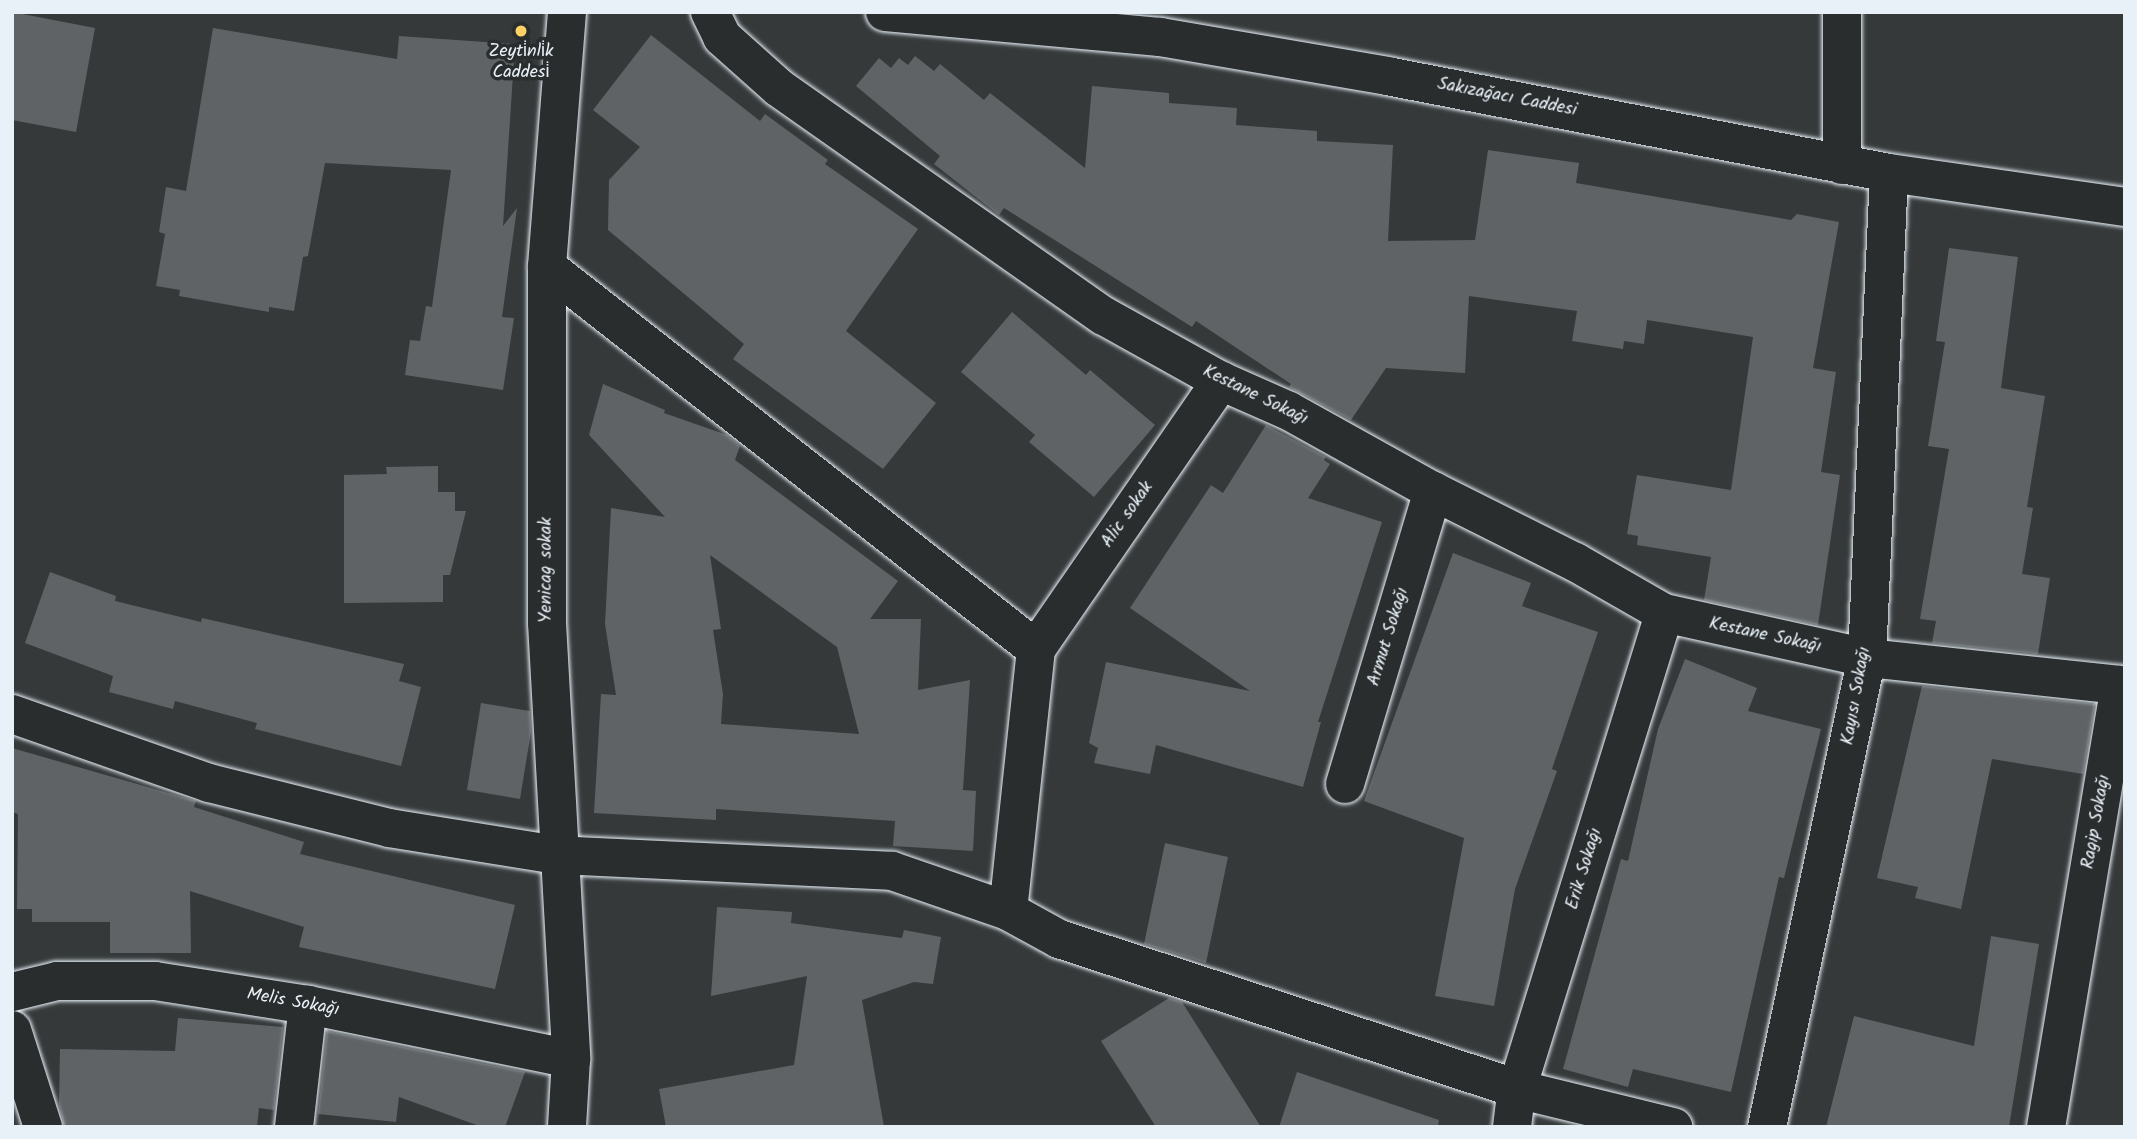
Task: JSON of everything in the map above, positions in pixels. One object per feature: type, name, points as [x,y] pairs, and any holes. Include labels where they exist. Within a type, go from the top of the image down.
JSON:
[{"type":"street","name":"Yenicag sokak","points":[[567,12],[547,267],[547,624],[557,760],[557,855],[571,1059],[567,1127]]},
{"type":"street","name":"Kestane Sokağı","points":[[710,12],[722,37],[779,88],[1104,316],[1221,381],[1289,411],[1433,491],[1575,562],[1664,613],[1867,658]]},
{"type":"street","name":"Sakızağacı Caddesi","points":[[885,12],[1160,37],[1387,76],[1771,148],[1842,165],[2125,207]]},
{"type":"street","points":[[1842,12],[1842,165]]},
{"type":"street","name":"Kayısı Sokağı","points":[[1767,1127],[1867,658],[1889,173]]},
{"type":"street","points":[[547,267],[1036,649],[1008,911]]},
{"type":"street","name":"Alic sokak","points":[[1036,649],[1221,381]]},
{"type":"street","name":"Armut Sokağı","points":[[1345,784],[1433,491]]},
{"type":"street","name":"Erik Sokağı","points":[[1513,1127],[1517,1089],[1664,613]]},
{"type":"street","name":"Ragip Sokağı","points":[[1867,658],[2120,685],[2046,1127]]},
{"type":"street","points":[[12,714],[209,783],[389,828],[557,855],[892,871],[1008,911],[1059,939],[1517,1089],[1673,1127]]},
{"type":"street","name":"Melis Sokağı","points":[[12,992],[57,981],[155,981],[308,1005],[571,1059]]},
{"type":"street","points":[[294,1127],[308,1005]]},
{"type":"street","points":[[12,1030],[43,1127]]},
{"type":"building","points":[[12,12],[95,28],[76,132],[12,120]]},
{"type":"building","points":[[213,28],[397,59],[399,36],[515,44],[503,226],[517,208],[502,317],[514,318],[503,390],[405,375],[410,340],[420,341],[426,306],[432,307],[451,170],[325,163],[308,256],[303,257],[294,311],[269,307],[269,312],[179,296],[180,290],[156,286],[165,234],[159,232],[166,187],[186,191]]},
{"type":"building","points":[[651,35],[760,121],[765,114],[828,160],[825,164],[918,229],[846,331],[936,403],[883,469],[733,359],[744,344],[608,230],[609,180],[640,147],[593,110]]},
{"type":"building","points":[[915,56],[934,71],[940,64],[984,100],[990,93],[1085,168],[1092,86],[1169,93],[1169,103],[1237,108],[1236,125],[1317,131],[1317,141],[1393,145],[1388,241],[1475,240],[1488,150],[1579,163],[1576,183],[1791,220],[1797,214],[1839,222],[1813,368],[1836,372],[1821,472],[1840,475],[1818,625],[1704,600],[1711,557],[1637,545],[1638,536],[1627,534],[1637,475],[1731,490],[1753,337],[1647,320],[1644,344],[1624,341],[1623,349],[1572,341],[1577,311],[1469,296],[1465,373],[1386,368],[1351,420],[1289,387],[1291,384],[1196,321],[1192,327],[1004,208],[999,215],[934,164],[940,156],[856,86],[879,58],[891,68],[899,58],[908,65]]},
{"type":"building","points":[[1949,248],[2018,257],[2001,388],[2045,396],[2027,507],[2033,508],[2022,574],[2050,578],[2038,654],[1932,643],[1936,621],[1920,619],[1949,449],[1928,446],[1945,342],[1936,341]]},
{"type":"building","points":[[1012,312],[1086,375],[1090,370],[1155,425],[1094,497],[1029,442],[1035,435],[961,372]]},
{"type":"building","points":[[603,384],[665,410],[664,413],[727,435],[740,446],[735,460],[898,581],[870,619],[921,619],[918,690],[970,680],[963,790],[976,791],[973,851],[893,846],[895,821],[716,809],[716,820],[594,813],[601,694],[616,695],[605,624],[611,508],[665,517],[589,435]],"holes":[[[710,555],[837,647],[859,734],[721,724],[723,694],[713,630],[721,629]]]},
{"type":"building","points":[[1266,425],[1326,457],[1324,460],[1330,464],[1308,498],[1382,522],[1318,722],[1321,722],[1303,787],[1156,745],[1150,774],[1094,763],[1098,748],[1089,743],[1106,662],[1250,691],[1130,608],[1211,485],[1223,493]]},
{"type":"building","points":[[438,466],[438,492],[455,492],[455,511],[466,511],[450,575],[443,575],[443,602],[344,603],[344,475],[387,474],[386,467]]},
{"type":"building","points":[[1453,553],[1531,583],[1522,606],[1598,632],[1552,769],[1557,771],[1515,889],[1494,1006],[1435,996],[1464,838],[1364,801]]},
{"type":"building","points":[[50,572],[116,596],[115,601],[201,622],[202,618],[404,664],[399,681],[421,687],[401,766],[255,729],[257,723],[175,701],[173,709],[109,692],[113,676],[25,643]]},
{"type":"building","points":[[1685,659],[1757,688],[1748,711],[1821,729],[1784,878],[1779,877],[1731,1092],[1633,1069],[1628,1087],[1563,1069],[1621,859],[1628,861],[1658,729]]},
{"type":"building","points":[[1922,686],[2095,704],[2083,774],[1992,759],[1961,909],[1915,898],[1918,887],[1877,878]]},
{"type":"building","points":[[481,703],[530,711],[531,732],[520,799],[467,790]]},
{"type":"building","points":[[12,748],[196,801],[194,807],[304,842],[300,854],[515,905],[495,989],[299,947],[304,927],[190,891],[191,953],[110,953],[110,922],[32,922],[32,909],[17,909],[18,814],[12,812]]},
{"type":"building","points":[[1165,843],[1228,857],[1206,963],[1144,944]]},
{"type":"building","points":[[717,907],[792,912],[791,923],[902,938],[904,930],[941,937],[933,984],[914,982],[862,1000],[884,1127],[666,1127],[659,1089],[794,1065],[807,976],[711,996]]},
{"type":"building","points":[[1991,936],[2039,944],[2009,1127],[1826,1127],[1854,1016],[1974,1046]]},
{"type":"building","points":[[1169,998],[1182,1002],[1261,1127],[1156,1127],[1101,1041]]},
{"type":"building","points":[[178,1018],[283,1027],[274,1110],[259,1108],[257,1127],[64,1127],[59,1104],[60,1049],[175,1051]]},
{"type":"building","points":[[327,1031],[525,1072],[505,1127],[482,1127],[399,1097],[396,1122],[318,1114]]},
{"type":"building","points":[[1297,1072],[1439,1120],[1438,1127],[1279,1127]]},
{"type":"place","name":"Zeyti̇nli̇k Caddesi̇","points":[[521,31]]}]
